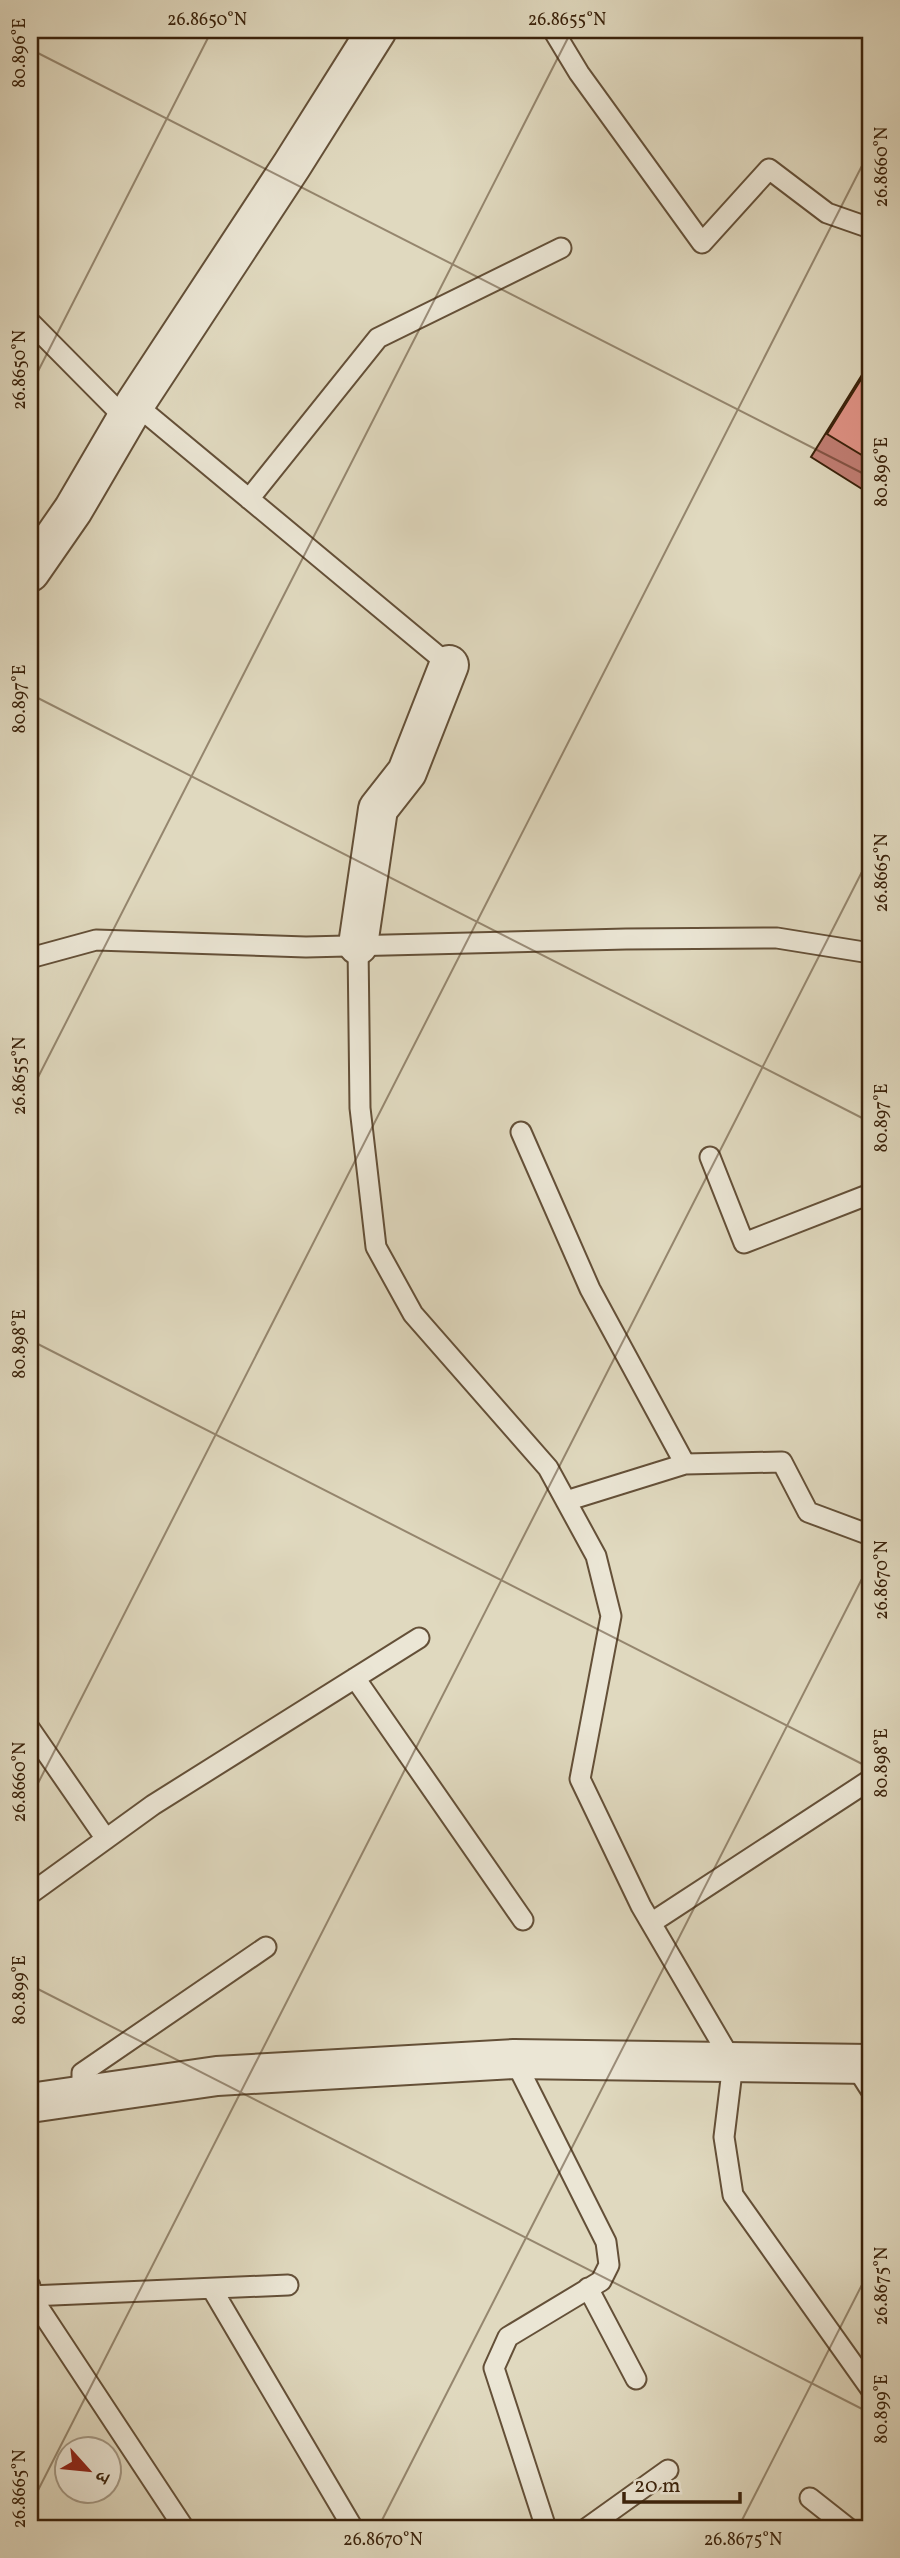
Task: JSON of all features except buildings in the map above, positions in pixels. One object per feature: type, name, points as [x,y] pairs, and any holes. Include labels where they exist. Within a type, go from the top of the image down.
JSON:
[{"type":"street","points":[[30,572],[73,510],[131,412],[377,30]]},
{"type":"street","points":[[358,945],[378,809],[407,772],[449,665]]},
{"type":"street","points":[[30,2103],[217,2076],[514,2059],[733,2063],[865,2072]]},
{"type":"lane","points":[[553,30],[579,73],[702,243],[769,169],[827,213],[870,228]]},
{"type":"lane","points":[[249,499],[378,338],[561,248]]},
{"type":"lane","points":[[30,322],[131,412],[249,499],[449,665]]},
{"type":"lane","points":[[30,958],[96,940],[306,947],[777,938],[870,953]]},
{"type":"lane","points":[[358,945],[360,1108],[376,1247],[413,1314],[548,1468],[596,1556],[611,1616],[580,1779],[651,1923],[733,2063],[724,2137],[733,2194],[870,2388]]},
{"type":"lane","points":[[522,1132],[590,1289],[685,1464]]},
{"type":"lane","points":[[710,1157],[744,1243],[870,1194]]},
{"type":"lane","points":[[566,1501],[685,1464],[782,1462],[808,1512],[870,1535]]},
{"type":"lane","points":[[30,1894],[153,1805],[419,1638]]},
{"type":"lane","points":[[355,1678],[523,1920]]},
{"type":"lane","points":[[30,1729],[106,1839]]},
{"type":"lane","points":[[651,1923],[870,1780]]},
{"type":"lane","points":[[82,2095],[82,2073],[266,1947]]},
{"type":"lane","points":[[514,2059],[606,2242],[610,2265],[601,2281],[508,2337],[494,2368],[546,2528]]},
{"type":"lane","points":[[30,2293],[288,2285]]},
{"type":"lane","points":[[588,2288],[636,2379]]},
{"type":"lane","points":[[212,2289],[353,2528]]},
{"type":"lane","points":[[30,2293],[184,2528]]},
{"type":"lane","points":[[587,2528],[668,2470]]},
{"type":"lane","points":[[810,2498],[848,2528]]}]
